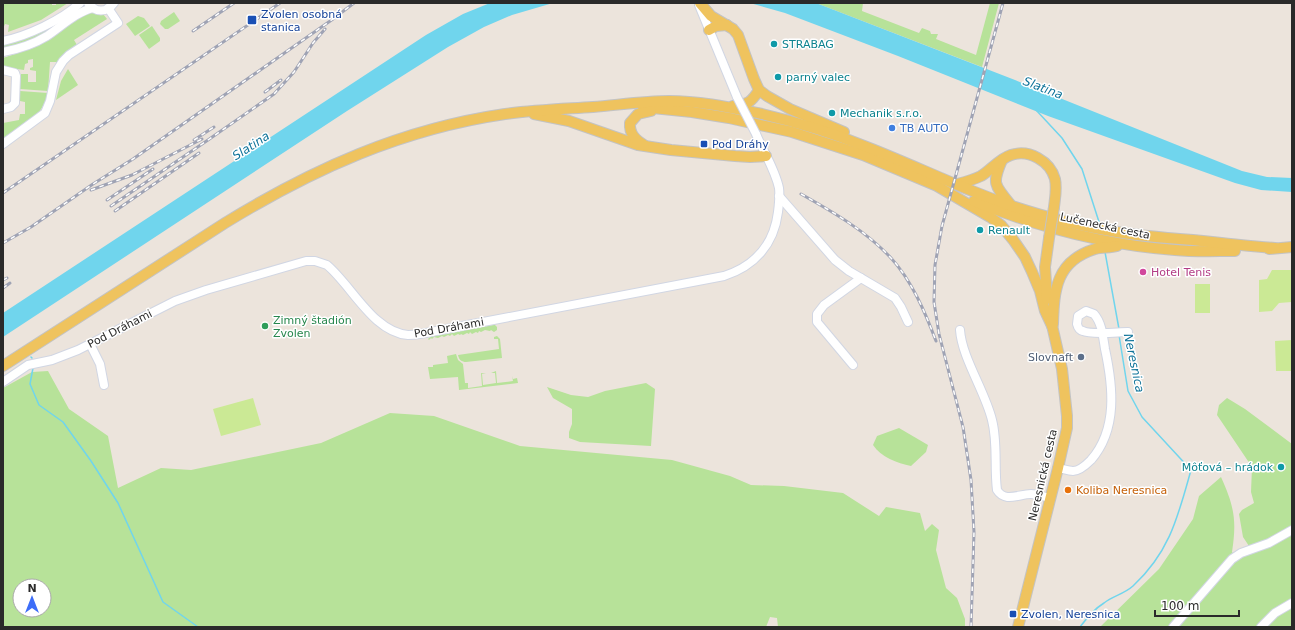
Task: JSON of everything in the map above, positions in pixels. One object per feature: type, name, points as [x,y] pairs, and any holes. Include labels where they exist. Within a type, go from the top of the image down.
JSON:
[{"type":"main road","points":[[699,3],[712,16],[727,25],[738,35],[754,79],[760,90],[773,100],[796,112],[852,135],[866,146]]},
{"type":"main road","points":[[709,30],[716,26],[727,25]]},
{"type":"main road","points":[[725,107],[749,103],[760,90]]},
{"type":"main road","points":[[3,366],[225,222],[305,177],[366,151],[404,138],[468,121],[526,112],[640,102],[697,102],[763,114],[801,124],[866,146]]},
{"type":"main road","points":[[617,105],[664,109],[729,118],[792,132],[855,153],[937,186],[990,217],[1000,225],[1014,241],[1025,257],[1032,272],[1040,291],[1045,311],[1052,326]]},
{"type":"main road","points":[[646,146],[638,141],[632,134],[630,127],[632,119],[642,112],[664,109]]},
{"type":"main road","points":[[526,112],[569,121],[627,142],[646,146],[735,156],[766,156]]},
{"type":"main road","name":"Lučenecká cesta","points":[[866,146],[1011,205],[1091,228],[1138,236],[1275,248]]},
{"type":"main road","points":[[957,184],[980,177],[1002,160],[1012,155],[1023,154],[1037,157],[1051,169],[1055,178],[1056,190],[1045,267],[1045,282],[1052,326]]},
{"type":"main road","points":[[1002,160],[996,173],[996,182],[999,191],[1011,205]]},
{"type":"main road","name":"Lučenecká cesta","points":[[937,186],[1013,216],[1096,244],[1116,244],[1187,251],[1254,251],[1292,247]]},
{"type":"main road","points":[[1052,326],[1055,290],[1061,276],[1072,262],[1096,244]]},
{"type":"main road","name":"Neresnická cesta","points":[[1018,627],[1065,441],[1067,416],[1062,369],[1052,326]]},
{"type":"street","points":[[3,41],[21,36],[46,25],[80,3]]},
{"type":"street","name":"Pod Dráhami","points":[[3,382],[28,365],[52,360],[90,344],[175,301],[206,290],[306,260],[315,260],[327,265],[379,322],[391,330],[408,335],[436,331],[724,276],[741,269],[753,261],[765,248],[775,229],[779,209],[777,181],[737,96],[699,3]]},
{"type":"street","points":[[3,52],[38,41],[91,6],[101,10],[111,6],[118,23],[69,55],[63,61],[54,77],[49,106],[45,113],[3,144]]},
{"type":"street","points":[[3,70],[13,72],[16,76],[15,102],[11,106],[3,108]]},
{"type":"street","points":[[779,196],[835,260],[861,278],[895,298],[908,322]]},
{"type":"street","points":[[853,365],[817,322],[817,314],[824,305],[861,278]]},
{"type":"street","points":[[1058,468],[1074,471],[1083,467],[1099,448],[1110,418],[1112,392],[1105,332],[1092,312],[1086,311],[1080,314],[1077,318],[1077,324],[1080,330],[1088,332],[1105,332],[1128,332]]},
{"type":"street","points":[[960,330],[962,344],[986,400],[993,421],[996,448],[997,490],[999,494],[1004,497],[1029,494],[1050,498]]},
{"type":"street","points":[[90,344],[100,364],[104,385]]},
{"type":"street","points":[[1173,627],[1232,559],[1241,553],[1268,543],[1292,530]]},
{"type":"street","points":[[1261,627],[1276,613],[1292,603]]},
{"type":"green space","points":[[3,3],[52,3],[52,5],[56,5],[56,3],[68,3],[41,20],[8,32],[9,25],[5,24],[3,29]]},
{"type":"green space","points":[[84,3],[87,6],[47,32],[26,42],[3,48],[3,45],[36,35],[57,24],[76,11]]},
{"type":"green space","points":[[816,3],[863,3],[862,11],[919,33],[922,28],[930,31],[931,34],[938,34],[936,39],[976,55],[990,3],[999,3],[982,67]]},
{"type":"green space","points":[[91,11],[103,14],[107,19],[74,40],[77,45],[56,67],[56,62],[50,62],[48,91],[20,89],[21,74],[28,74],[28,82],[36,82],[36,71],[30,70],[30,68],[33,67],[33,59],[28,60],[28,63],[25,64],[24,70],[3,67],[3,58],[33,48],[49,40],[77,18]]},
{"type":"green space","points":[[174,12],[180,21],[168,29],[165,29],[160,24],[161,21]]},
{"type":"green space","points":[[138,16],[144,18],[150,26],[135,36],[126,24]]},
{"type":"green space","points":[[152,26],[160,38],[160,41],[149,49],[139,35]]},
{"type":"green space","points":[[68,69],[78,85],[56,100],[61,81]]},
{"type":"green space","points":[[20,91],[48,93],[42,108],[24,125],[3,139],[3,123],[19,120],[20,114],[25,114],[25,102],[20,101]]},
{"type":"green space","points":[[1272,270],[1292,270],[1292,302],[1279,303],[1272,311],[1259,312],[1259,280],[1267,279]]},
{"type":"green space","points":[[1195,284],[1210,284],[1210,313],[1195,313]]},
{"type":"green space","points":[[493,325],[497,327],[497,330],[494,332],[491,330],[485,330],[472,334],[470,332],[469,334],[458,334],[454,336],[452,334],[450,336],[448,335],[428,339],[430,337]]},
{"type":"green space","points":[[497,336],[500,339],[502,358],[466,362],[459,358],[458,355],[499,349],[498,339],[494,339],[494,337]]},
{"type":"green space","points":[[1292,340],[1292,371],[1276,371],[1275,341]]},
{"type":"green space","points":[[456,354],[458,360],[463,364],[465,383],[468,383],[468,388],[482,386],[481,373],[486,374],[482,374],[483,385],[496,383],[495,373],[491,373],[496,371],[497,383],[513,381],[512,376],[513,379],[517,378],[518,383],[459,390],[458,377],[430,379],[428,367],[448,363],[447,356]]},
{"type":"green space","points":[[48,371],[69,409],[108,436],[118,488],[161,468],[191,470],[321,443],[390,413],[434,416],[520,446],[672,460],[730,476],[751,485],[784,486],[843,493],[879,516],[886,507],[920,513],[925,531],[932,524],[939,530],[936,550],[946,588],[957,598],[965,619],[965,627],[778,627],[777,618],[770,617],[766,627],[3,627],[3,388],[32,372]]},
{"type":"green space","points":[[646,383],[655,389],[651,446],[580,442],[569,438],[569,432],[572,424],[572,409],[553,398],[547,387],[571,395],[588,397],[605,391]]},
{"type":"green space","points":[[253,398],[261,425],[221,436],[213,409]]},
{"type":"green space","points":[[1227,398],[1245,409],[1292,444],[1292,527],[1273,539],[1249,546],[1243,537],[1239,514],[1242,510],[1254,503],[1251,492],[1252,467],[1217,415],[1219,405]]},
{"type":"green space","points":[[899,428],[928,445],[926,452],[911,466],[890,459],[880,453],[873,445],[877,436]]},
{"type":"green space","points":[[1221,477],[1232,505],[1234,531],[1232,552],[1238,559],[1292,535],[1292,627],[1100,627],[1159,569],[1193,519],[1199,496]]},
{"type":"water","points":[[490,3],[553,3],[512,15],[484,27],[448,47],[347,111],[3,337],[3,313],[426,35],[463,14]]},
{"type":"water","points":[[750,3],[816,3],[1015,80],[1242,171],[1267,177],[1292,178],[1292,192],[1261,190],[1235,183],[1048,116],[785,13]]},
{"type":"waterway","name":"Neresnica","points":[[1036,110],[1062,138],[1082,169],[1100,225]]},
{"type":"waterway","name":"Neresnica","points":[[1105,252],[1119,329]]},
{"type":"waterway","name":"Neresnica","points":[[1080,627],[1100,605],[1133,586],[1156,560],[1177,518],[1191,470],[1142,417],[1128,391],[1119,335]]},
{"type":"waterway","points":[[33,368],[30,384],[39,405],[63,422],[91,461],[118,503],[163,602],[198,627]]},
{"type":"railway","points":[[193,31],[234,3]]},
{"type":"railway","points":[[3,193],[280,3]]},
{"type":"railway","points":[[3,243],[31,227],[93,184],[133,159],[354,3]]},
{"type":"railway","points":[[971,627],[974,532],[971,480],[963,427],[939,334],[934,302],[935,265],[942,226],[1003,3]]},
{"type":"railway","points":[[111,206],[274,94],[294,72],[313,43],[325,29]]},
{"type":"railway","points":[[265,92],[281,80]]},
{"type":"railway","points":[[194,140],[214,127]]},
{"type":"railway","points":[[91,190],[132,175],[202,139]]},
{"type":"railway","points":[[115,211],[199,153]]},
{"type":"railway","points":[[107,200],[153,169]]},
{"type":"railway","points":[[801,194],[837,215],[860,231],[891,258],[899,267],[912,287],[936,341]]},
{"type":"railway","points":[[3,280],[7,278]]},
{"type":"railway","points":[[3,288],[10,283]]},
{"type":"place","name":"Zvolen osobná stanica","points":[[252,20]]},
{"type":"place","name":"STRABAG","points":[[774,44]]},
{"type":"place","name":"parný valec","points":[[778,77]]},
{"type":"place","name":"Mechanik s.r.o.","points":[[832,113]]},
{"type":"place","name":"TB AUTO","points":[[892,128]]},
{"type":"place","name":"Pod Dráhy","points":[[704,144]]},
{"type":"place","name":"Renault","points":[[980,230]]},
{"type":"place","name":"Hotel Tenis","points":[[1143,272]]},
{"type":"place","name":"Zimný štadión Zvolen","points":[[265,326]]},
{"type":"place","name":"Slovnaft","points":[[1081,357]]},
{"type":"place","name":"Môťová – hrádok","points":[[1281,467]]},
{"type":"place","name":"Koliba Neresnica","points":[[1068,490]]},
{"type":"place","name":"Zvolen, Neresnica","points":[[1013,614]]},
{"type":"water label","name":"Slatina","points":[[1043,88]]},
{"type":"water label","name":"Slatina","points":[[251,146]]}]
